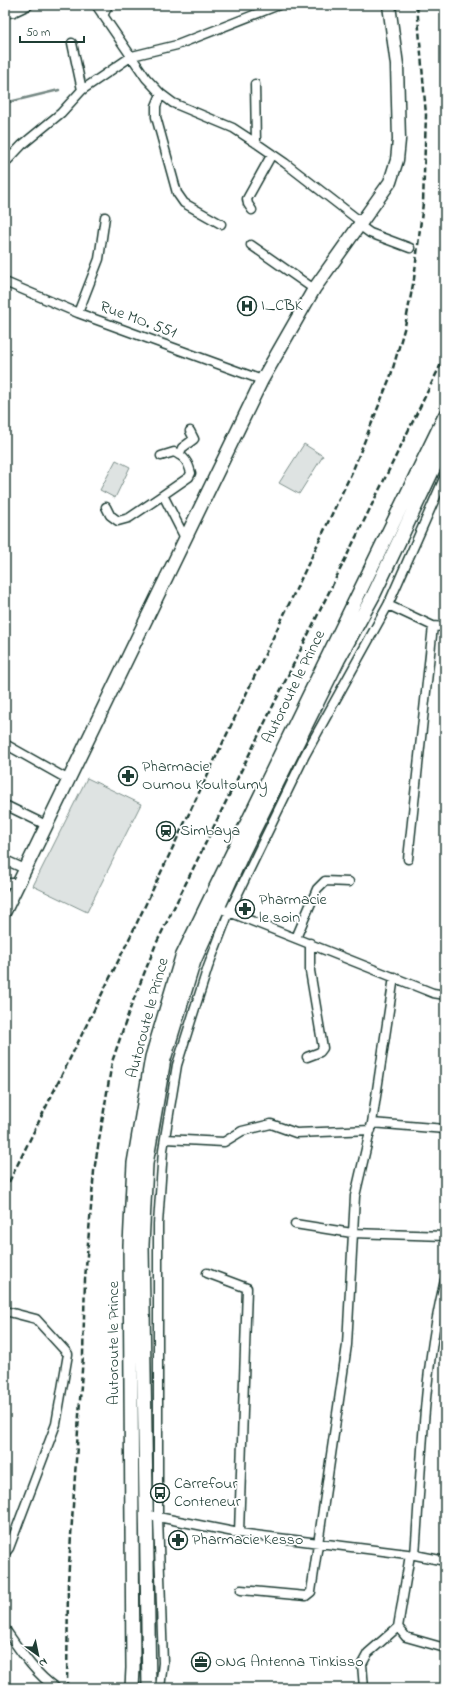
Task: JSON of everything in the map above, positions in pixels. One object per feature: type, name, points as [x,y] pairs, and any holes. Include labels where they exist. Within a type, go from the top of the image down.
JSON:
[{"type":"main road","name":"Autoroute le Prince","points":[[132,1688],[130,1245],[134,1163],[152,1057],[182,957],[445,416]]},
{"type":"main road","name":"Autoroute le Prince","points":[[149,1688],[153,1516],[142,1245],[146,1164],[164,1059],[194,961],[223,910],[299,752],[338,660],[373,596],[445,444]]},
{"type":"street","points":[[5,14],[12,8],[29,5]]},
{"type":"street","points":[[96,5],[146,78],[160,94],[173,103],[233,128],[272,154],[370,233],[410,248]]},
{"type":"street","points":[[103,16],[108,5]]},
{"type":"street","points":[[5,911],[186,540],[262,380],[314,289],[390,182],[397,160],[399,140],[397,65],[389,5]]},
{"type":"street","points":[[5,163],[22,145],[61,113],[82,90],[132,56],[177,45],[273,6]]},
{"type":"street","points":[[72,43],[82,90]]},
{"type":"street","points":[[255,84],[256,143]]},
{"type":"street","points":[[160,94],[156,106],[156,117],[177,193],[184,203],[221,224]]},
{"type":"street","points":[[252,210],[248,204],[247,198],[272,154]]},
{"type":"street","points":[[78,313],[99,259],[105,217]]},
{"type":"street","points":[[251,245],[314,289]]},
{"type":"street","name":"Rue MO. 551","points":[[5,282],[78,313],[262,380]]},
{"type":"street","points":[[180,455],[182,448],[194,439],[190,431]]},
{"type":"street","points":[[106,507],[110,515],[118,521],[129,518],[189,477],[191,473],[187,462],[180,455],[174,452],[162,456]]},
{"type":"street","points":[[299,752],[388,605],[445,476]]},
{"type":"street","points":[[163,495],[186,540]]},
{"type":"street","points":[[388,605],[434,626],[445,627]]},
{"type":"street","points":[[408,859],[434,626]]},
{"type":"street","points":[[5,744],[69,780]]},
{"type":"street","points":[[5,805],[46,825]]},
{"type":"street","points":[[5,860],[25,869]]},
{"type":"street","points":[[296,938],[317,889],[321,884],[325,881],[349,882]]},
{"type":"street","points":[[5,883],[18,884]]},
{"type":"street","points":[[160,1688],[163,1663],[153,1516],[158,1224],[164,1139],[177,1065],[208,967],[223,910],[433,993],[445,995]]},
{"type":"street","points":[[308,1057],[320,1052],[323,1048],[310,971],[310,944]]},
{"type":"street","points":[[241,1590],[306,1596],[311,1592],[347,1345],[355,1196],[372,1127],[394,977]]},
{"type":"street","points":[[164,1139],[224,1142],[242,1131],[271,1124],[296,1132],[372,1127],[445,1129]]},
{"type":"street","points":[[295,1224],[352,1233],[445,1236]]},
{"type":"street","points":[[207,1273],[247,1288],[239,1534]]},
{"type":"street","points":[[364,1688],[362,1664],[368,1653],[398,1627],[412,1555],[428,1384],[438,1308],[445,1280]]},
{"type":"street","points":[[5,1311],[36,1319],[68,1354],[56,1424],[9,1548],[5,1553]]},
{"type":"street","points":[[153,1516],[239,1534],[412,1555],[445,1561]]},
{"type":"street","points":[[398,1627],[406,1637],[445,1648]]},
{"type":"street","points":[[5,1629],[22,1654],[51,1686]]},
{"type":"shaded area","points":[[304,444],[323,456],[299,494],[279,483]]},
{"type":"shaded area","points":[[116,460],[130,467],[115,498],[100,490]]},
{"type":"shaded area","points":[[87,778],[141,804],[87,912],[33,886]]},
{"type":"waterway","points":[[5,103],[59,90]]},
{"type":"railway","points":[[5,1190],[132,933],[353,470],[391,375],[405,326],[414,279],[423,203],[426,115],[417,5]]},
{"type":"railway","points":[[67,1688],[68,1581],[83,1355],[85,1279],[94,1171],[112,1062],[131,1006],[156,944],[445,356]]},
{"type":"place","name":"I_CBK","points":[[247,306]]},
{"type":"place","name":"Pharmacie Oumou Koultoumy","points":[[128,776]]},
{"type":"place","name":"Simbaya","points":[[166,831]]},
{"type":"place","name":"Pharmacie le soin","points":[[245,909]]},
{"type":"place","name":"Carrefour Conteneur","points":[[160,1493]]},
{"type":"place","name":"Pharmacie Kesso","points":[[178,1540]]},
{"type":"place","name":"ONG Antenna Tinkisso","points":[[201,1662]]}]
